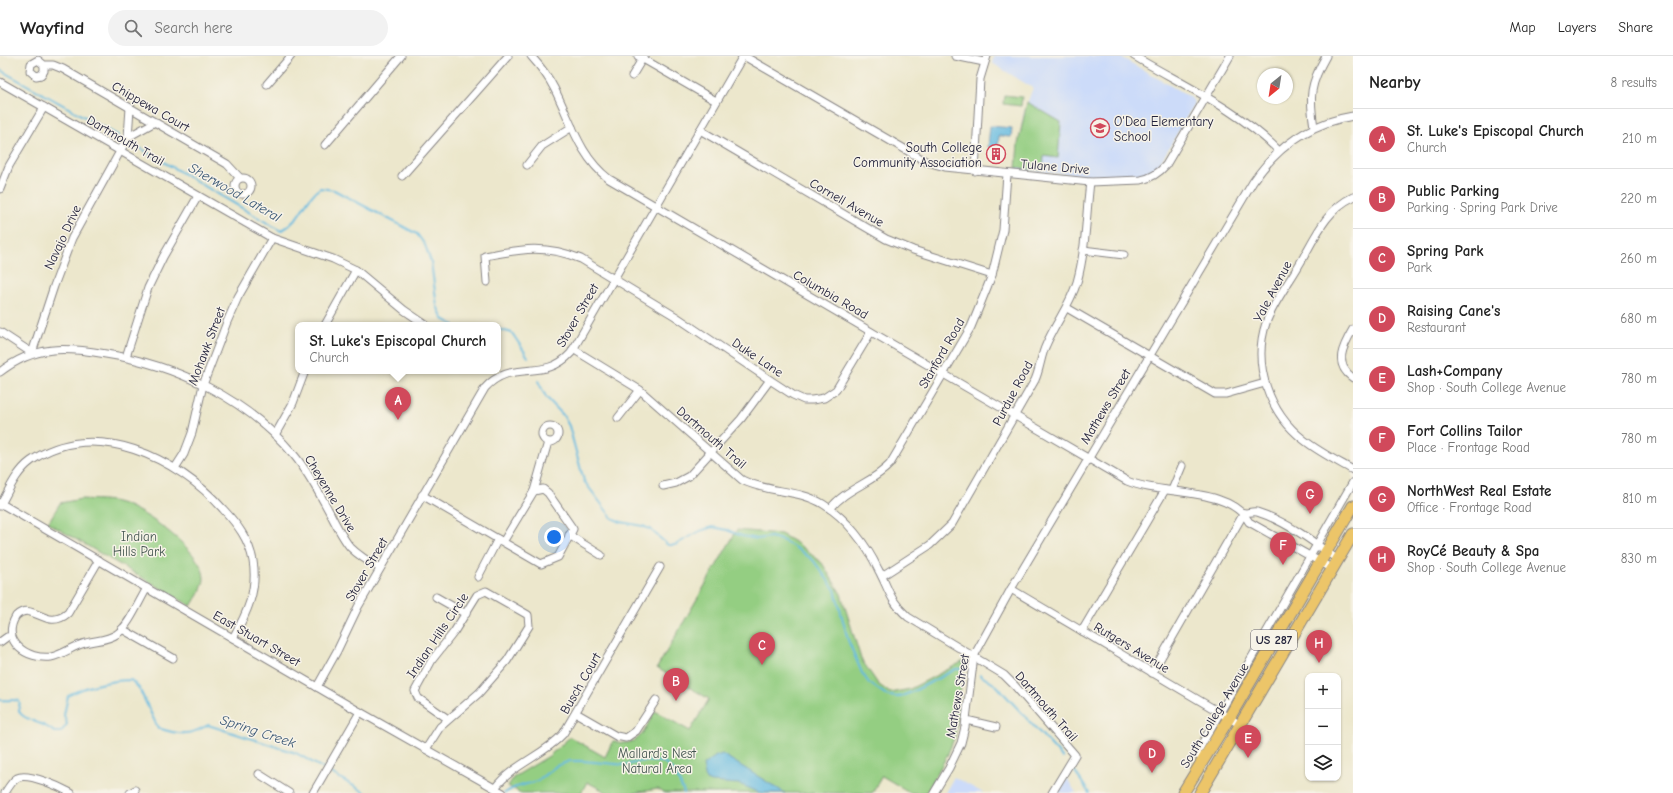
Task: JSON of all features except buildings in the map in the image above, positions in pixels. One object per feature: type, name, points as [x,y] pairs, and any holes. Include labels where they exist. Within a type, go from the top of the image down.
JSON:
[{"type":"highway","name":"South College Avenue","points":[[1183,793],[1204,758],[1224,715],[1322,548],[1353,506]]},
{"type":"highway","name":"US 287","points":[[1200,793],[1353,534]]},
{"type":"street","points":[[267,84],[291,56]]},
{"type":"street","points":[[325,145],[401,56]]},
{"type":"street","points":[[402,176],[508,56]]},
{"type":"street","name":"Columbia Road","points":[[531,56],[548,78],[587,157],[609,179],[943,374],[1137,485],[1203,495],[1220,500],[1244,513],[1249,522],[1315,560],[1335,564]]},
{"type":"street","name":"Stover Street","points":[[501,374],[550,367],[564,360],[573,349],[743,56]]},
{"type":"street","name":"Tulane Drive","points":[[743,56],[918,158],[945,167],[1090,182],[1141,180],[1148,179],[1160,172],[1166,165],[1230,56]]},
{"type":"street","points":[[955,56],[986,59],[980,79],[974,171]]},
{"type":"street","points":[[1134,56],[1257,130],[1279,151]]},
{"type":"street","points":[[1314,127],[1311,110],[1311,89],[1317,71],[1326,56]]},
{"type":"street","points":[[632,76],[642,57],[716,101]]},
{"type":"street","name":"Chippewa Court","points":[[44,65],[52,65],[62,69],[155,122],[227,164],[233,168],[240,178]]},
{"type":"street","name":"Dartmouth Trail","points":[[0,82],[272,238],[333,259],[356,270],[404,310],[422,322]]},
{"type":"street","points":[[0,189],[9,166],[44,107]]},
{"type":"street","name":"Navajo Drive","points":[[32,354],[54,286],[72,238],[128,138],[130,108]]},
{"type":"street","name":"Mathews Street","points":[[934,793],[957,753],[966,720],[974,656],[1011,589],[1252,182],[1279,151],[1300,135],[1314,127],[1353,116]]},
{"type":"street","points":[[128,138],[155,122]]},
{"type":"street","points":[[527,165],[542,146],[572,127]]},
{"type":"street","name":"Cornell Avenue","points":[[700,130],[886,239],[913,250],[992,274]]},
{"type":"street","name":"Stanford Road","points":[[830,509],[842,496],[878,476],[890,464],[971,326],[992,274],[1003,230],[1007,174]]},
{"type":"street","name":"Purdue Road","points":[[882,576],[930,546],[952,524],[1035,380],[1041,365],[1045,346],[1066,308],[1077,283],[1083,250],[1090,182]]},
{"type":"street","points":[[126,357],[148,288],[163,257],[198,196]]},
{"type":"street","name":"Yale Avenue","points":[[1353,196],[1338,205],[1324,221],[1266,322],[1261,358],[1265,383],[1274,405],[1293,430],[1311,446],[1353,470]]},
{"type":"street","name":"Mohawk Street","points":[[175,468],[184,454],[192,433],[204,384],[238,297],[272,238]]},
{"type":"street","name":"Duke Lane","points":[[487,282],[484,256],[527,248],[550,249],[570,254],[675,316],[792,395],[804,400],[824,398],[840,385],[872,332]]},
{"type":"street","points":[[1083,250],[1124,255]]},
{"type":"street","points":[[327,322],[356,270]]},
{"type":"street","points":[[1066,308],[1215,394],[1226,394],[1265,383]]},
{"type":"street","points":[[1353,330],[1343,347],[1341,358],[1345,370],[1353,378]]},
{"type":"street","points":[[0,332],[32,354]]},
{"type":"street","name":"Cheyenne Drive","points":[[0,372],[19,359],[32,354],[66,348],[126,357],[168,369],[204,384],[247,412],[275,435],[307,472],[346,541],[357,553],[380,568]]},
{"type":"street","name":"Dartmouth Trail","points":[[573,349],[640,390],[736,476],[750,484],[805,495],[830,509],[859,540],[882,576],[888,593],[905,614],[992,667],[1015,686],[1074,756],[1052,793]]},
{"type":"street","points":[[275,435],[294,403],[304,374]]},
{"type":"street","name":"Stover Street","points":[[317,687],[337,651],[358,607],[422,495],[485,388],[498,374]]},
{"type":"street","points":[[663,486],[676,483],[689,476],[741,419],[770,380]]},
{"type":"street","points":[[618,418],[640,390]]},
{"type":"street","points":[[0,504],[21,470],[41,455],[65,445],[92,442],[115,444],[147,455],[175,468],[200,486],[230,516],[242,532],[251,554],[254,571],[253,594],[245,618],[233,638]]},
{"type":"street","points":[[478,577],[534,491],[548,442]]},
{"type":"street","points":[[1082,632],[1169,490],[1182,466]]},
{"type":"street","points":[[1322,548],[1353,482]]},
{"type":"street","points":[[422,495],[541,564],[558,557],[573,529],[548,493],[543,489],[534,491]]},
{"type":"street","name":"East Stuart Street","points":[[0,504],[100,560],[360,712],[503,793]]},
{"type":"street","name":"Columbia Road","points":[[1244,513],[1255,512],[1281,523],[1322,548],[1335,564]]},
{"type":"street","points":[[1152,672],[1244,513]]},
{"type":"street","points":[[569,535],[601,555]]},
{"type":"street","points":[[100,560],[70,610],[64,617],[48,620],[35,612],[23,611],[15,616],[9,625],[7,637],[8,643],[16,649],[39,656],[51,657],[81,644],[112,637],[122,630],[147,588]]},
{"type":"street","name":"Busch Court","points":[[496,789],[507,774],[557,740],[576,712],[660,567]]},
{"type":"street","name":"Rutgers Avenue","points":[[1011,589],[1240,725]]},
{"type":"street","name":"Indian Hills Circle","points":[[426,749],[440,727],[479,693],[497,674],[529,626],[528,615],[486,591],[477,595],[466,614],[432,660],[415,691],[418,698],[448,719]]},
{"type":"street","points":[[436,597],[466,614]]},
{"type":"street","points":[[122,630],[173,658]]},
{"type":"street","points":[[0,642],[7,637]]},
{"type":"street","points":[[576,712],[616,736],[626,738],[631,737],[636,731],[656,700]]},
{"type":"street","points":[[313,793],[360,712]]},
{"type":"street","points":[[966,720],[996,727]]},
{"type":"street","points":[[259,774],[289,793]]},
{"type":"street","points":[[5,793],[16,778],[23,776],[63,788],[71,793]]},
{"type":"shaded area","name":"O'Dea Elementary School","points":[[994,56],[1119,56],[1190,97],[1194,104],[1159,165],[1144,175],[1092,176],[1016,170],[1018,144],[1024,112],[1033,88],[992,63]]},
{"type":"shaded area","points":[[954,777],[983,793],[945,793]]},
{"type":"shaded area","points":[[1067,778],[1076,793],[1058,793]]},
{"type":"green space","points":[[1004,95],[1022,97],[1021,106],[1003,104]]},
{"type":"green space","points":[[1027,102],[1061,122],[1058,158],[1044,156],[1043,170],[1016,168],[1018,144]]},
{"type":"green space","name":"Indian Hills Park","points":[[81,499],[111,501],[130,507],[157,523],[183,544],[194,556],[201,568],[204,578],[201,589],[191,606],[48,523],[60,503]]},
{"type":"green space","name":"Mallard's Nest Natural Area","points":[[737,530],[781,534],[798,544],[822,563],[841,594],[861,659],[878,684],[890,693],[910,689],[964,661],[955,736],[947,756],[926,793],[911,793],[882,776],[872,793],[664,793],[658,789],[633,793],[608,793],[587,782],[581,793],[521,793],[508,786],[514,777],[549,756],[570,737],[605,757],[613,741],[622,743],[629,742],[640,736],[655,711],[690,731],[709,699],[657,668]]},
{"type":"water","points":[[990,126],[1012,128],[1011,137],[999,136],[998,148],[988,147]]},
{"type":"water","points":[[722,754],[785,793],[761,793],[739,784],[711,782],[706,780],[703,765],[716,756]]},
{"type":"waterway","name":"Sherwood Lateral","points":[[0,70],[119,136]]},
{"type":"waterway","name":"Sherwood Lateral","points":[[133,144],[281,231],[294,221],[310,198],[320,188],[334,190],[417,234],[425,245],[431,262],[437,306],[443,319],[448,322]]},
{"type":"waterway","name":"Sherwood Lateral","points":[[501,330],[512,333],[528,357]]},
{"type":"waterway","name":"Sherwood Lateral","points":[[538,381],[546,397],[563,415],[569,426],[584,481],[612,518],[621,522],[643,526],[651,530],[668,545],[675,545],[700,531],[712,527],[757,539],[771,537],[784,541],[802,552],[813,560],[835,590],[848,640],[862,673],[869,683],[888,696],[899,697],[912,692],[956,669],[962,669]]},
{"type":"waterway","name":"Sherwood Lateral","points":[[980,675],[997,686],[1063,758]]},
{"type":"waterway","name":"Spring Creek","points":[[0,700],[19,701],[19,712],[23,716],[45,726],[54,732],[61,732],[67,724],[64,715],[68,696],[74,692],[98,684],[131,680],[139,688],[158,728],[178,733],[189,733],[208,725],[296,753],[366,793]]},
{"type":"waterway","name":"Spring Creek","points":[[504,793],[516,787],[537,781],[556,766],[570,761],[626,765],[642,761],[664,762],[676,774],[684,793]]},
{"type":"waterway","name":"Sherwood Lateral","points":[[1074,770],[1089,793]]},
{"type":"place","name":"O'Dea Elementary School","points":[[1100,128]]},
{"type":"place","name":"South College Community Association","points":[[996,154]]},
{"type":"place","name":"St. Luke's Episcopal Church","points":[[398,420]]},
{"type":"place","name":"NorthWest Real Estate","points":[[1310,514]]},
{"type":"place","name":"Fort Collins Tailor","points":[[1283,565]]},
{"type":"place","name":"RoyCé Beauty & Spa","points":[[1319,663]]},
{"type":"place","name":"Spring Park","points":[[762,665]]},
{"type":"place","name":"Public Parking","points":[[676,701]]},
{"type":"place","name":"Lash+Company","points":[[1248,758]]},
{"type":"place","name":"Raising Cane's","points":[[1152,773]]}]
